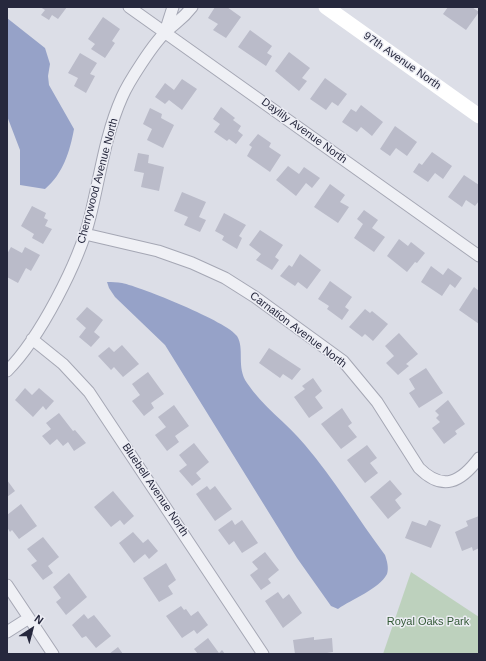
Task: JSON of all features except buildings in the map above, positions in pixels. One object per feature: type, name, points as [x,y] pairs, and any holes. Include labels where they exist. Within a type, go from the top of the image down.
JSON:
[{"type":"street","name":"Daylily Avenue North","points":[[130,7],[479,256]]},
{"type":"street","name":"Cherrywood Avenue North","points":[[7,371],[32,339],[63,285],[78,253],[85,234],[112,120],[123,96],[165,32],[173,7]]},
{"type":"street","name":"Cherrywood Avenue North","points":[[165,32],[183,19],[192,7]]},
{"type":"street","name":"97th Avenue North","points":[[326,7],[479,116]]},
{"type":"street","name":"Carnation Avenue North","points":[[85,234],[158,251],[192,262],[225,278],[285,318],[342,361],[360,380],[377,402],[419,468],[428,477],[439,481],[451,482],[462,478],[479,458]]},
{"type":"street","name":"Bluebell Avenue North","points":[[32,339],[63,364],[89,392],[264,654]]},
{"type":"street","points":[[7,585],[53,654]]},
{"type":"street","points":[[7,632],[29,618]]},
{"type":"green space","name":"Royal Oaks Park","points":[[411,572],[479,617],[479,654],[383,654]]},
{"type":"water","points":[[7,18],[45,48],[50,64],[48,76],[49,85],[74,129],[65,162],[57,176],[45,189],[20,185],[20,150],[7,116]]},
{"type":"water","points":[[107,282],[122,283],[164,298],[218,322],[237,336],[240,347],[242,371],[247,383],[260,399],[298,437],[316,458],[385,555],[388,564],[388,572],[378,584],[338,609],[331,606],[297,558],[165,345],[115,297]]}]
